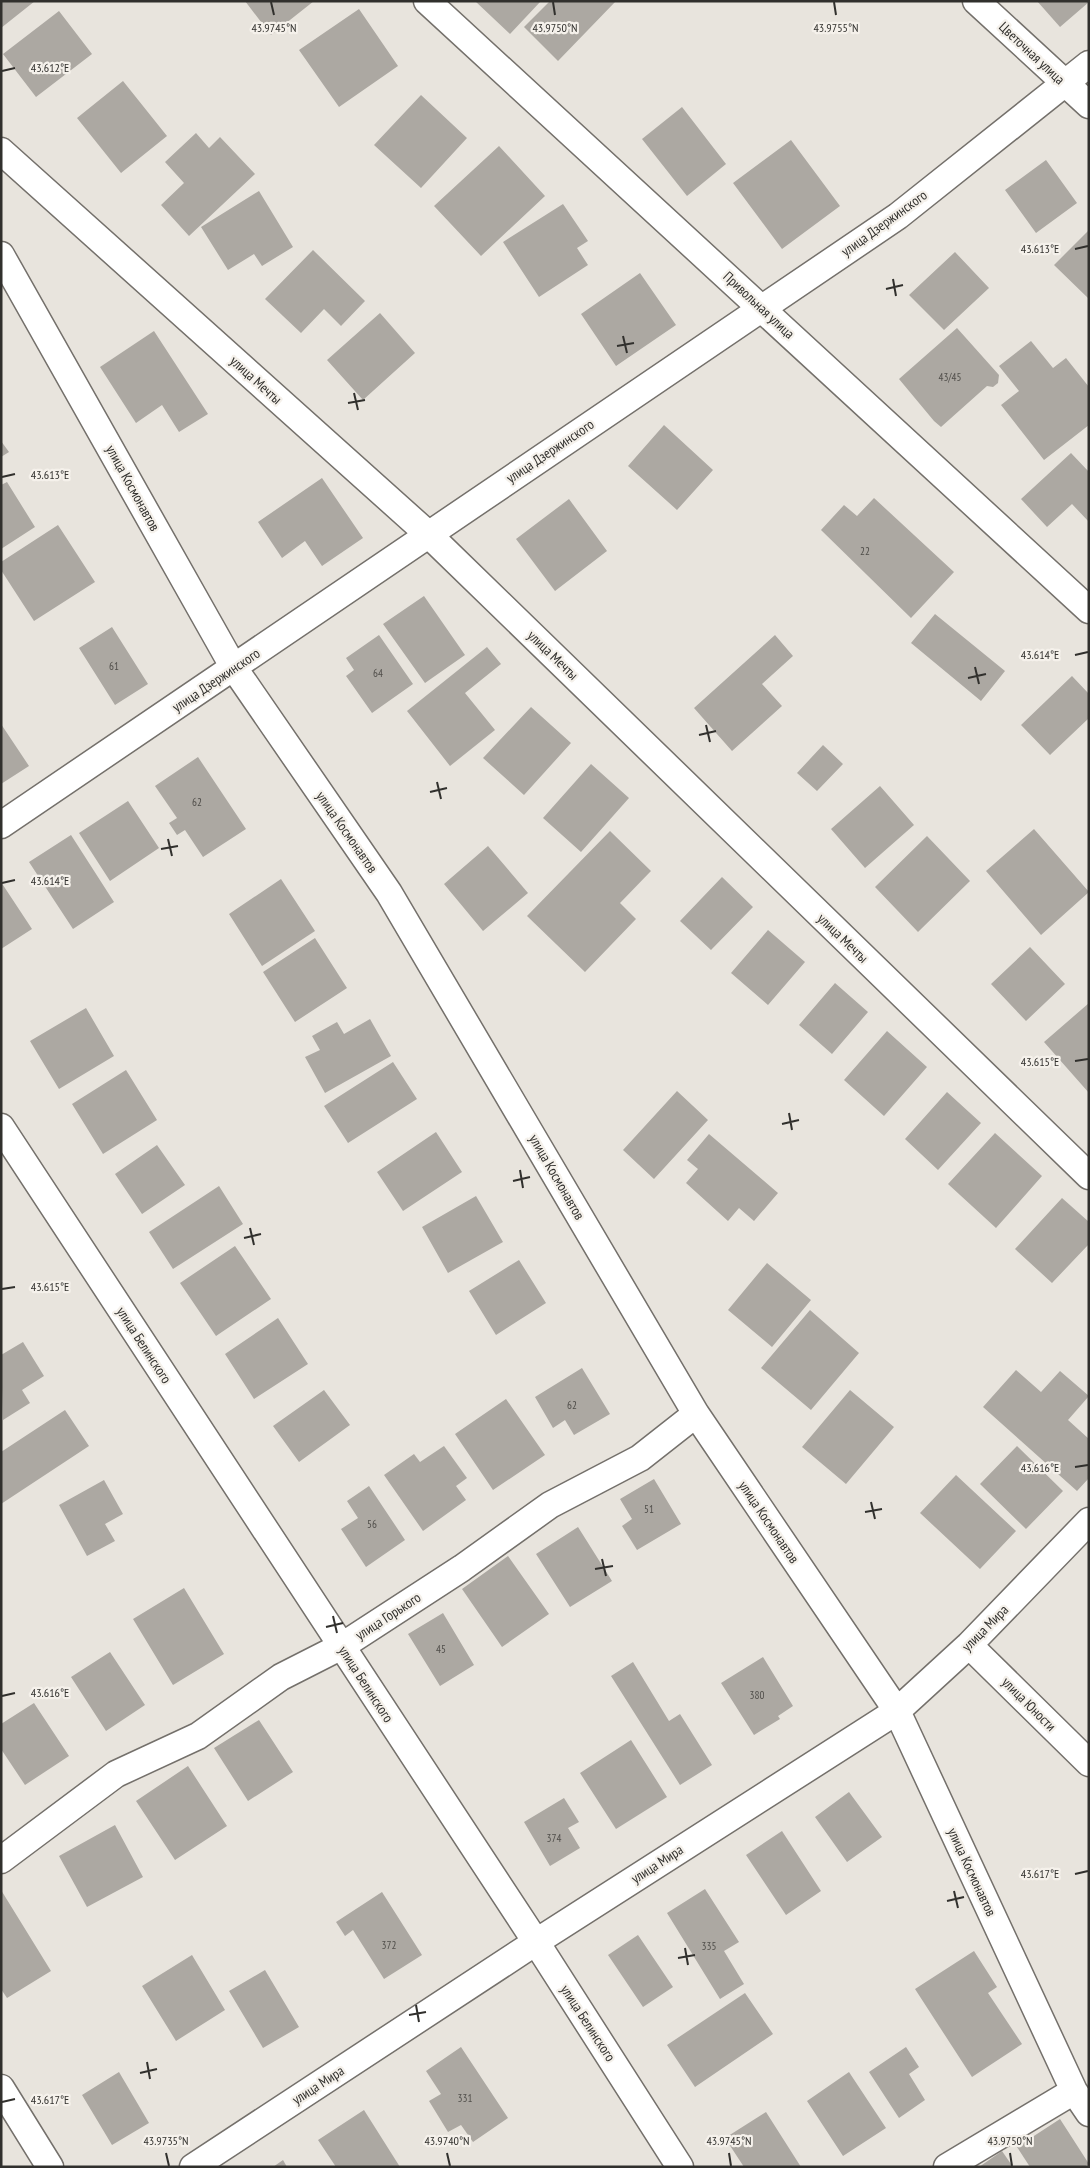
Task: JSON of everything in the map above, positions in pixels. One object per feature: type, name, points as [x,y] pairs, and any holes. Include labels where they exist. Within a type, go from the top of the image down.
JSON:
[{"type":"street","name":"Привольная улица","points":[[427,1],[1089,610]]},
{"type":"street","name":"Цветочная улица","points":[[976,1],[1089,105]]},
{"type":"street","name":"улица Дзержинского","points":[[1,826],[761,307],[898,216],[1089,64]]},
{"type":"street","name":"улица Мечты","points":[[1,151],[428,534],[1089,1176]]},
{"type":"street","name":"улица Космонавтов","points":[[1,254],[234,668],[389,893],[696,1414],[897,1711],[1074,2091],[1089,2113]]},
{"type":"street","name":"улица Белинского","points":[[1,1127],[536,1942],[680,2167]]},
{"type":"street","name":"улица Горького","points":[[1,1860],[116,1774],[198,1736],[281,1677],[342,1646],[462,1568],[550,1505],[640,1458],[696,1414]]},
{"type":"street","name":"улица Мира","points":[[193,2167],[536,1942],[897,1711],[969,1645],[1089,1521]]},
{"type":"street","name":"улица Юности","points":[[969,1645],[1089,1763]]},
{"type":"street","points":[[1,2088],[50,2167]]},
{"type":"street","points":[[947,2167],[1074,2091]]},
{"type":"building","points":[[1,1],[35,1],[1,28]]},
{"type":"building","points":[[245,1],[314,1],[271,35]]},
{"type":"building","points":[[475,1],[541,1],[510,34]]},
{"type":"building","points":[[550,1],[616,1],[558,61],[524,27]]},
{"type":"building","points":[[1037,1],[1089,1],[1089,2],[1060,27]]},
{"type":"building","points":[[359,9],[398,66],[339,107],[299,50]]},
{"type":"building","points":[[59,11],[92,54],[36,97],[3,54]]},
{"type":"building","points":[[123,81],[167,136],[121,173],[77,118]]},
{"type":"building","points":[[421,95],[467,138],[421,188],[374,145]]},
{"type":"building","points":[[682,107],[726,164],[687,196],[642,139]]},
{"type":"building","points":[[196,133],[209,148],[220,137],[255,174],[189,236],[161,205],[184,183],[165,162]]},
{"type":"building","points":[[791,140],[840,206],[782,249],[733,183]]},
{"type":"building","points":[[499,146],[545,196],[481,256],[434,206]]},
{"type":"building","points":[[1046,160],[1077,203],[1036,233],[1005,190]]},
{"type":"building","points":[[259,191],[293,247],[262,266],[254,254],[228,270],[201,227]]},
{"type":"building","points":[[563,204],[588,241],[577,248],[588,265],[539,297],[503,242]]},
{"type":"building","points":[[1089,230],[1089,299],[1054,265]]},
{"type":"building","points":[[313,250],[365,301],[341,326],[324,309],[301,333],[265,299]]},
{"type":"building","points":[[955,252],[989,288],[944,330],[909,295]]},
{"type":"building","points":[[640,273],[676,325],[616,366],[581,314]]},
{"type":"building","points":[[380,313],[415,353],[363,400],[327,360]]},
{"type":"building","points":[[957,328],[999,375],[998,383],[993,387],[987,386],[941,427],[899,379]]},
{"type":"building","points":[[154,331],[208,414],[179,432],[162,405],[136,423],[100,367]]},
{"type":"building","points":[[1031,341],[1053,368],[1066,358],[1089,387],[1089,425],[1044,460],[1001,405],[1019,391],[999,366]]},
{"type":"building","points":[[664,425],[713,470],[677,510],[628,466]]},
{"type":"building","points":[[1,441],[9,452],[1,457]]},
{"type":"building","points":[[1071,453],[1089,472],[1089,522],[1072,504],[1047,527],[1021,499]]},
{"type":"building","points":[[322,478],[363,538],[322,566],[305,541],[282,558],[258,522]]},
{"type":"building","points":[[7,482],[35,527],[1,549],[1,485]]},
{"type":"building","points":[[874,498],[954,572],[911,618],[821,530],[844,505],[857,516]]},
{"type":"building","points":[[569,499],[607,551],[555,591],[516,539]]},
{"type":"building","points":[[58,525],[95,582],[34,621],[1,570],[1,562]]},
{"type":"building","points":[[424,596],[465,655],[425,683],[383,624]]},
{"type":"building","points":[[935,614],[1005,671],[981,701],[911,643]]},
{"type":"building","points":[[112,627],[148,684],[115,705],[79,648]]},
{"type":"building","points":[[379,635],[413,684],[372,713],[346,676],[354,670],[346,658]]},
{"type":"building","points":[[775,635],[793,656],[762,684],[782,706],[732,751],[694,708]]},
{"type":"building","points":[[487,647],[501,664],[465,693],[495,730],[450,766],[407,711]]},
{"type":"building","points":[[1072,676],[1089,694],[1089,718],[1050,755],[1021,725]]},
{"type":"building","points":[[531,707],[571,743],[524,795],[483,758]]},
{"type":"building","points":[[1,724],[29,766],[1,784]]},
{"type":"building","points":[[823,745],[843,764],[817,791],[797,773]]},
{"type":"building","points":[[198,757],[246,829],[203,857],[185,830],[177,835],[169,823],[177,818],[155,786]]},
{"type":"building","points":[[591,764],[629,798],[581,852],[543,818]]},
{"type":"building","points":[[880,786],[914,825],[865,868],[831,829]]},
{"type":"building","points":[[128,801],[159,848],[110,881],[79,833]]},
{"type":"building","points":[[1034,829],[1089,892],[1041,935],[986,871]]},
{"type":"building","points":[[610,831],[651,871],[620,903],[636,919],[585,972],[527,916]]},
{"type":"building","points":[[71,835],[114,902],[73,929],[29,862]]},
{"type":"building","points":[[927,836],[970,881],[918,932],[875,887]]},
{"type":"building","points":[[488,846],[528,893],[483,931],[444,884]]},
{"type":"building","points":[[722,877],[753,907],[711,950],[680,921]]},
{"type":"building","points":[[281,879],[315,931],[262,966],[229,914]]},
{"type":"building","points":[[1,882],[32,929],[1,949]]},
{"type":"building","points":[[768,930],[805,962],[768,1005],[731,973]]},
{"type":"building","points":[[315,938],[347,988],[295,1022],[263,972]]},
{"type":"building","points":[[1030,947],[1065,984],[1026,1021],[991,984]]},
{"type":"building","points":[[835,983],[868,1012],[832,1054],[799,1025]]},
{"type":"building","points":[[1089,1003],[1089,1093],[1044,1042]]},
{"type":"building","points":[[86,1008],[114,1056],[59,1089],[30,1041]]},
{"type":"building","points":[[370,1019],[391,1056],[325,1093],[305,1057],[320,1050],[312,1036],[337,1022],[344,1034]]},
{"type":"building","points":[[887,1031],[927,1067],[884,1116],[844,1080]]},
{"type":"building","points":[[393,1062],[417,1099],[348,1143],[324,1106]]},
{"type":"building","points":[[126,1070],[157,1120],[103,1154],[72,1104]]},
{"type":"building","points":[[677,1091],[708,1120],[654,1179],[623,1150]]},
{"type":"building","points":[[947,1092],[981,1123],[938,1170],[905,1139]]},
{"type":"building","points":[[436,1132],[462,1172],[403,1211],[377,1172]]},
{"type":"building","points":[[995,1133],[1042,1176],[996,1228],[948,1184]]},
{"type":"building","points":[[709,1134],[778,1193],[754,1221],[739,1208],[728,1221],[686,1183],[698,1169],[687,1160]]},
{"type":"building","points":[[157,1145],[185,1185],[142,1214],[115,1174]]},
{"type":"building","points":[[219,1186],[243,1224],[173,1269],[149,1232]]},
{"type":"building","points":[[476,1196],[503,1242],[448,1273],[422,1227]]},
{"type":"building","points":[[1062,1198],[1089,1222],[1089,1244],[1052,1283],[1015,1249]]},
{"type":"building","points":[[235,1246],[271,1299],[216,1336],[180,1283]]},
{"type":"building","points":[[519,1260],[546,1303],[496,1335],[469,1291]]},
{"type":"building","points":[[767,1263],[811,1300],[772,1347],[728,1310]]},
{"type":"building","points":[[810,1310],[859,1353],[811,1410],[761,1368]]},
{"type":"building","points":[[278,1318],[308,1364],[254,1399],[225,1354]]},
{"type":"building","points":[[23,1342],[44,1376],[22,1390],[30,1403],[3,1420],[1,1355]]},
{"type":"building","points":[[582,1368],[610,1414],[574,1435],[565,1420],[553,1428],[535,1397]]},
{"type":"building","points":[[1016,1370],[1041,1392],[1060,1371],[1089,1396],[1068,1420],[1089,1439],[1089,1478],[1077,1491],[983,1407]]},
{"type":"building","points":[[324,1390],[350,1425],[299,1462],[273,1426]]},
{"type":"building","points":[[850,1390],[894,1427],[846,1484],[802,1447]]},
{"type":"building","points":[[506,1399],[545,1455],[493,1490],[455,1434]]},
{"type":"building","points":[[65,1410],[89,1446],[1,1504],[1,1452]]},
{"type":"building","points":[[444,1446],[467,1478],[456,1486],[466,1500],[423,1531],[384,1475],[414,1454],[420,1462]]},
{"type":"building","points":[[1017,1446],[1063,1491],[1026,1529],[980,1484]]},
{"type":"building","points":[[956,1475],[1016,1531],[980,1569],[920,1513]]},
{"type":"building","points":[[654,1479],[681,1524],[637,1550],[622,1526],[632,1519],[620,1499]]},
{"type":"building","points":[[104,1480],[123,1514],[105,1524],[115,1541],[87,1556],[59,1505]]},
{"type":"building","points":[[369,1486],[405,1540],[366,1567],[341,1529],[358,1518],[347,1501]]},
{"type":"building","points":[[578,1527],[612,1581],[570,1607],[536,1554]]},
{"type":"building","points":[[508,1556],[549,1614],[502,1647],[462,1589]]},
{"type":"building","points":[[184,1588],[224,1654],[173,1685],[133,1619]]},
{"type":"building","points":[[443,1613],[474,1665],[440,1686],[408,1634]]},
{"type":"building","points":[[110,1652],[145,1705],[106,1731],[71,1677]]},
{"type":"building","points":[[763,1657],[793,1706],[778,1716],[780,1719],[754,1735],[721,1683]]},
{"type":"building","points":[[633,1662],[669,1721],[680,1714],[712,1765],[680,1785],[611,1676]]},
{"type":"building","points":[[34,1703],[69,1756],[25,1785],[1,1749],[1,1724]]},
{"type":"building","points":[[259,1720],[293,1772],[248,1801],[214,1748]]},
{"type":"building","points":[[631,1740],[667,1797],[616,1829],[580,1773]]},
{"type":"building","points":[[188,1766],[227,1826],[175,1860],[136,1801]]},
{"type":"building","points":[[849,1792],[882,1837],[847,1862],[815,1817]]},
{"type":"building","points":[[564,1798],[579,1822],[568,1828],[580,1848],[550,1866],[524,1822]]},
{"type":"building","points":[[115,1825],[143,1877],[87,1907],[59,1856]]},
{"type":"building","points":[[782,1831],[821,1891],[786,1915],[746,1855]]},
{"type":"building","points":[[705,1889],[739,1942],[724,1951],[744,1984],[720,1999],[667,1913]]},
{"type":"building","points":[[1,1890],[51,1971],[7,1998],[1,1989]]},
{"type":"building","points":[[382,1892],[422,1955],[384,1979],[353,1930],[345,1936],[336,1922]]},
{"type":"building","points":[[638,1935],[673,1987],[643,2007],[608,1955]]},
{"type":"building","points":[[974,1951],[997,1987],[988,1993],[1022,2044],[972,2077],[915,1989]]},
{"type":"building","points":[[192,1955],[225,2010],[176,2041],[142,1986]]},
{"type":"building","points":[[265,1970],[299,2027],[263,2048],[229,1991]]},
{"type":"building","points":[[745,1993],[773,2034],[695,2087],[667,2045]]},
{"type":"building","points":[[461,2047],[508,2118],[473,2142],[461,2125],[448,2132],[429,2101],[441,2094],[426,2071]]},
{"type":"building","points":[[906,2047],[919,2067],[909,2074],[925,2100],[899,2118],[869,2072]]},
{"type":"building","points":[[119,2072],[149,2123],[112,2145],[82,2095]]},
{"type":"building","points":[[849,2072],[886,2128],[843,2156],[807,2101]]},
{"type":"building","points":[[364,2110],[400,2167],[336,2167],[318,2140]]},
{"type":"building","points":[[766,2112],[801,2167],[744,2167],[725,2138]]},
{"type":"building","points":[[1060,2119],[1089,2164],[1084,2167],[1030,2167],[1017,2147]]},
{"type":"building","points":[[1002,2151],[1013,2167],[979,2167]]},
{"type":"building","points":[[283,2160],[287,2167],[273,2167]]}]
